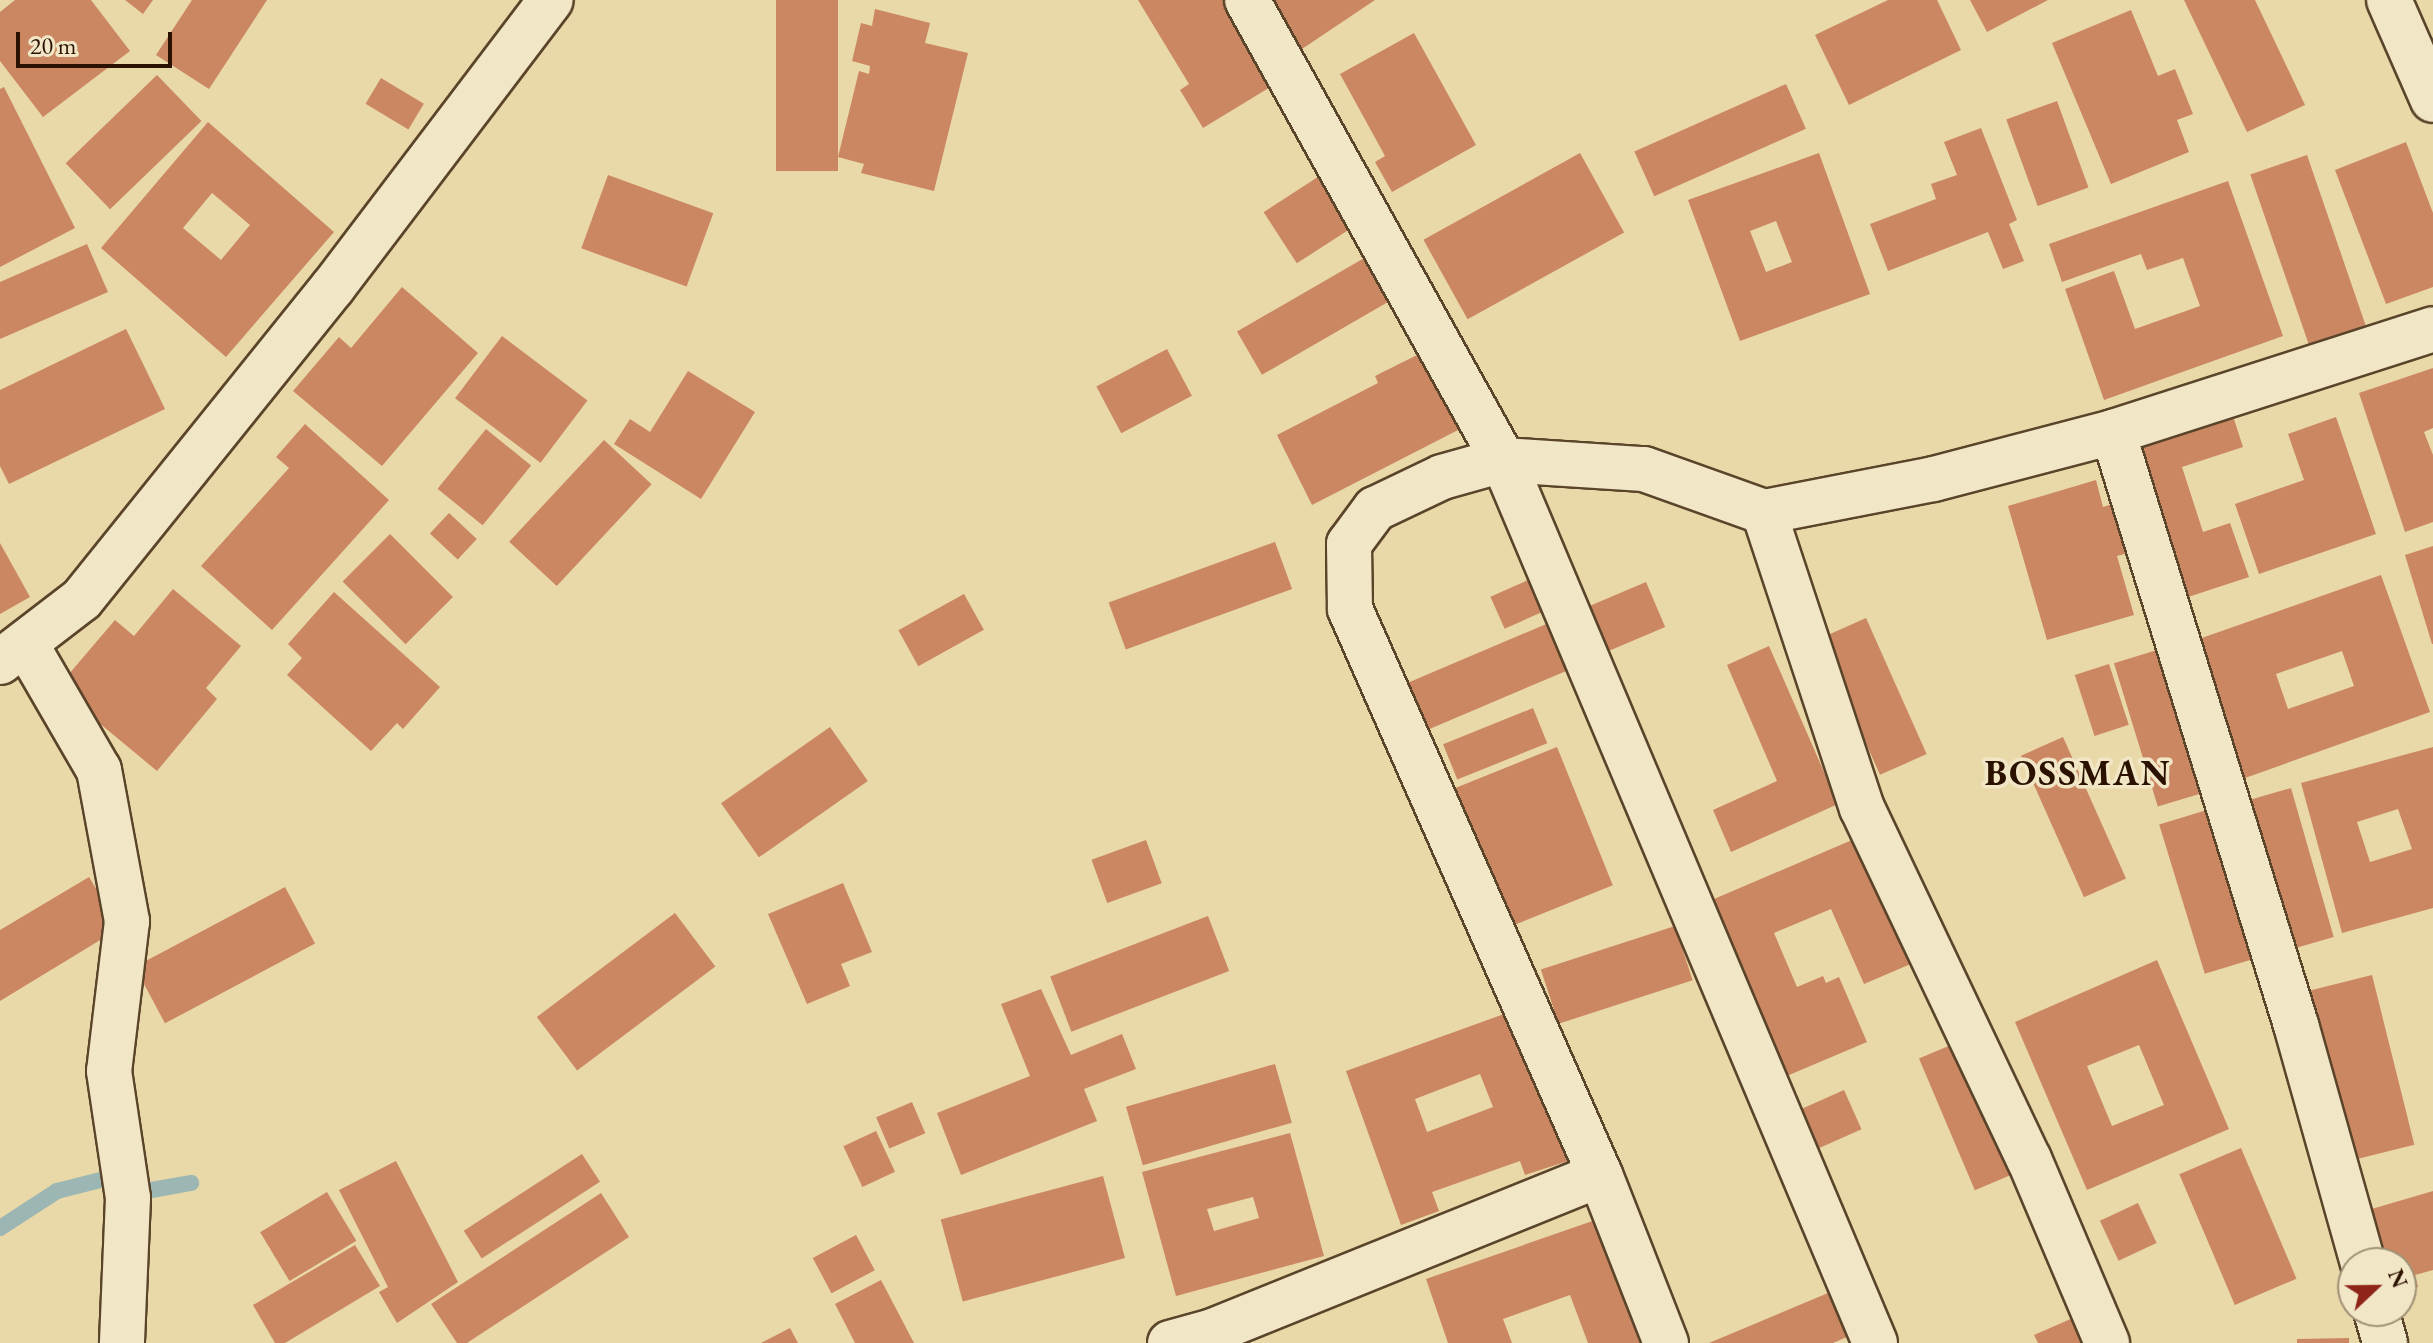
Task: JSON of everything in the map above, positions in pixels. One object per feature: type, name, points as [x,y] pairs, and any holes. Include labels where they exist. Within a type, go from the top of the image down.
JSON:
[{"type":"street","points":[[122,1343],[126,1180],[109,1071],[127,921],[114,838],[99,770],[13,654],[82,599],[333,287],[551,0]]},
{"type":"street","points":[[1247,0],[1503,460],[1875,1343]]},
{"type":"street","points":[[2389,0],[2433,100]]},
{"type":"street","points":[[1666,1343],[1600,1175],[1350,609],[1349,544],[1375,509],[1442,477],[1503,460],[1644,469],[1764,512],[1934,479],[2113,432],[2433,329]]},
{"type":"street","points":[[2113,432],[2296,1025],[2358,1247]]},
{"type":"street","points":[[1764,512],[1862,808],[2029,1159],[2107,1343]]},
{"type":"street","points":[[1170,1343],[1213,1331],[1600,1175]]},
{"type":"building","points":[[15,0],[91,0],[130,51],[43,117],[0,61],[0,12]]},
{"type":"building","points":[[125,0],[153,0],[143,14]]},
{"type":"building","points":[[192,0],[267,0],[209,89],[156,55]]},
{"type":"building","points":[[776,0],[838,0],[838,171],[776,171]]},
{"type":"building","points":[[1138,0],[1226,0],[1277,83],[1203,128],[1180,90],[1189,84]]},
{"type":"building","points":[[1265,0],[1375,0],[1299,51]]},
{"type":"building","points":[[1888,0],[1937,0],[1961,50],[1849,105],[1815,35]]},
{"type":"building","points":[[1970,0],[2048,0],[1987,32]]},
{"type":"building","points":[[2184,0],[2255,0],[2305,105],[2247,132]]},
{"type":"building","points":[[875,9],[930,23],[925,43],[968,53],[934,191],[861,173],[864,164],[838,157],[859,71],[869,74],[870,66],[852,61],[861,23],[872,26]]},
{"type":"building","points":[[2131,10],[2158,76],[2175,69],[2193,114],[2177,120],[2189,152],[2111,184],[2052,43]]},
{"type":"building","points":[[1414,33],[1476,145],[1392,192],[1375,162],[1385,156],[1340,74]]},
{"type":"building","points":[[157,75],[201,121],[110,209],[66,163]]},
{"type":"building","points":[[381,78],[424,104],[408,129],[366,104]]},
{"type":"building","points":[[1786,84],[1806,129],[1654,196],[1634,152]]},
{"type":"building","points":[[4,87],[75,228],[0,267],[0,89]]},
{"type":"building","points":[[2057,101],[2088,187],[2038,206],[2006,119]]},
{"type":"building","points":[[208,122],[334,232],[226,357],[101,248]],"holes":[[[212,193],[250,225],[221,260],[183,228]]]},
{"type":"building","points":[[1981,128],[2017,220],[2009,224],[2024,261],[2003,269],[1988,232],[1888,271],[1870,224],[1936,199],[1931,184],[1957,175],[1944,142]]},
{"type":"building","points":[[2406,142],[2433,213],[2433,287],[2386,304],[2335,170]]},
{"type":"building","points":[[1580,153],[1624,233],[1468,319],[1423,240]]},
{"type":"building","points":[[1819,153],[1870,294],[1740,341],[1688,200]],"holes":[[[1776,221],[1792,262],[1766,272],[1750,231]]]},
{"type":"building","points":[[2307,155],[2370,339],[2314,359],[2250,175]]},
{"type":"building","points":[[1324,173],[1357,224],[1297,263],[1264,212]]},
{"type":"building","points":[[608,175],[713,213],[687,287],[581,248]]},
{"type":"building","points":[[2228,181],[2283,336],[2104,400],[2065,289],[2114,271],[2135,329],[2200,306],[2183,258],[2147,270],[2141,254],[2062,282],[2049,244]]},
{"type":"building","points":[[87,244],[108,292],[0,339],[0,282]]},
{"type":"building","points":[[1366,257],[1391,300],[1262,375],[1237,332]]},
{"type":"building","points":[[402,287],[478,353],[382,466],[293,391],[339,337],[351,348]]},
{"type":"building","points":[[126,329],[165,409],[9,484],[0,466],[0,390]]},
{"type":"building","points":[[502,336],[587,400],[541,463],[455,398]]},
{"type":"building","points":[[1167,349],[1192,396],[1121,433],[1096,387]]},
{"type":"building","points":[[1421,353],[1460,429],[1312,505],[1277,435],[1378,383],[1375,376]]},
{"type":"building","points":[[2433,368],[2433,428],[2424,432],[2433,455],[2433,522],[2405,532],[2359,393]]},
{"type":"building","points":[[688,371],[755,412],[701,499],[614,444],[630,419],[650,432]]},
{"type":"building","points":[[2230,407],[2243,447],[2182,467],[2203,532],[2230,523],[2249,577],[2176,601],[2123,442]]},
{"type":"building","points":[[2336,417],[2376,534],[2259,574],[2235,504],[2304,480],[2288,434]]},
{"type":"building","points":[[305,424],[389,500],[272,630],[201,566],[289,468],[276,457]]},
{"type":"building","points":[[486,429],[531,466],[483,525],[438,489]]},
{"type":"building","points":[[604,440],[652,484],[557,586],[509,542]]},
{"type":"building","points":[[2096,480],[2103,507],[2119,502],[2132,552],[2117,556],[2134,615],[2047,640],[2008,506]]},
{"type":"building","points":[[449,513],[477,539],[458,559],[430,533]]},
{"type":"building","points":[[390,534],[453,597],[406,644],[343,581]]},
{"type":"building","points":[[1275,542],[1292,589],[1126,650],[1109,603]]},
{"type":"building","points":[[0,543],[30,597],[0,614]]},
{"type":"building","points":[[2433,546],[2433,644],[2432,644],[2405,555]]},
{"type":"building","points":[[2381,575],[2430,712],[2245,778],[2196,640]],"holes":[[[2342,651],[2354,686],[2288,709],[2276,674]]]},
{"type":"building","points":[[1537,576],[1551,608],[1505,629],[1490,597]]},
{"type":"building","points":[[1646,582],[1665,627],[1593,658],[1574,612]]},
{"type":"building","points":[[173,589],[241,646],[206,688],[217,699],[157,771],[57,688],[115,620],[134,636]]},
{"type":"building","points":[[334,592],[440,687],[403,729],[397,723],[371,751],[287,675],[302,658],[288,644]]},
{"type":"building","points":[[964,594],[984,630],[918,666],[898,630]]},
{"type":"building","points":[[1866,618],[1927,754],[1880,775],[1819,639]]},
{"type":"building","points":[[1551,622],[1571,669],[1417,734],[1397,687]]},
{"type":"building","points":[[1769,646],[1838,804],[1731,852],[1713,810],[1777,781],[1727,665]]},
{"type":"building","points":[[2157,650],[2201,793],[2158,807],[2114,663]]},
{"type":"building","points":[[2109,664],[2129,725],[2095,736],[2075,675]]},
{"type":"building","points":[[1533,708],[1547,743],[1457,780],[1443,744]]},
{"type":"building","points":[[830,727],[868,781],[759,857],[721,803]]},
{"type":"building","points":[[2063,737],[2126,879],[2084,897],[2021,756]]},
{"type":"building","points":[[1557,747],[1613,885],[1506,928],[1450,790]]},
{"type":"building","points":[[2433,747],[2433,908],[2342,933],[2301,783]],"holes":[[[2398,809],[2412,849],[2370,862],[2357,822]]]},
{"type":"building","points":[[2291,788],[2334,937],[2290,949],[2248,800]]},
{"type":"building","points":[[2207,810],[2253,959],[2205,974],[2159,825]]},
{"type":"building","points":[[1859,837],[1913,963],[1864,984],[1831,909],[1774,933],[1797,987],[1823,976],[1826,983],[1839,977],[1867,1042],[1782,1078],[1707,902]]},
{"type":"building","points":[[1146,840],[1162,883],[1107,903],[1091,860]]},
{"type":"building","points":[[89,877],[120,928],[0,1001],[0,930]]},
{"type":"building","points":[[843,883],[872,952],[841,964],[850,986],[807,1004],[768,914]]},
{"type":"building","points":[[285,887],[315,944],[165,1023],[135,967]]},
{"type":"building","points":[[675,913],[715,967],[577,1071],[537,1017]]},
{"type":"building","points":[[1208,916],[1229,971],[1071,1032],[1050,977]]},
{"type":"building","points":[[1675,926],[1693,980],[1559,1024],[1541,970]]},
{"type":"building","points":[[2157,960],[2229,1129],[2087,1190],[2015,1022]],"holes":[[[2139,1045],[2164,1105],[2112,1126],[2087,1066]]]},
{"type":"building","points":[[2372,975],[2414,1145],[2349,1161],[2307,991]]},
{"type":"building","points":[[1041,989],[1071,1055],[1122,1034],[1136,1069],[1084,1089],[1097,1121],[961,1175],[937,1113],[1030,1076],[1001,1004]]},
{"type":"building","points":[[1518,1009],[1571,1160],[1525,1175],[1520,1161],[1432,1192],[1439,1211],[1401,1225],[1346,1071]],"holes":[[[1480,1074],[1493,1107],[1427,1132],[1415,1099]]]},
{"type":"building","points":[[1965,1039],[2021,1171],[1975,1190],[1919,1059]]},
{"type":"building","points":[[1275,1064],[1292,1123],[1143,1165],[1126,1107]]},
{"type":"building","points":[[1844,1090],[1861,1129],[1815,1150],[1797,1111]]},
{"type":"building","points":[[912,1102],[925,1133],[889,1149],[876,1117]]},
{"type":"building","points":[[876,1131],[895,1172],[862,1187],[843,1146]]},
{"type":"building","points":[[1290,1133],[1324,1256],[1176,1296],[1142,1172]],"holes":[[[1253,1197],[1259,1218],[1214,1231],[1207,1209]]]},
{"type":"building","points":[[2241,1148],[2296,1279],[2235,1305],[2179,1174]]},
{"type":"building","points":[[582,1154],[600,1182],[482,1258],[464,1231]]},
{"type":"building","points":[[396,1161],[458,1282],[397,1323],[379,1292],[388,1287],[339,1190]]},
{"type":"building","points":[[1103,1176],[1125,1258],[963,1302],[941,1219]]},
{"type":"building","points":[[2433,1191],[2433,1270],[2417,1274],[2417,1247],[2368,1247],[2358,1213]]},
{"type":"building","points":[[327,1192],[356,1241],[289,1281],[260,1232]]},
{"type":"building","points":[[601,1193],[629,1237],[467,1343],[457,1343],[431,1304]]},
{"type":"building","points":[[2138,1203],[2157,1243],[2119,1261],[2100,1221]]},
{"type":"building","points":[[1604,1217],[1648,1343],[1588,1343],[1570,1295],[1503,1319],[1512,1343],[1448,1343],[1426,1279]]},
{"type":"building","points":[[856,1235],[875,1270],[832,1293],[813,1258]]},
{"type":"building","points":[[355,1245],[380,1286],[285,1343],[275,1343],[253,1305]]},
{"type":"building","points":[[881,1280],[914,1343],[855,1343],[835,1304]]},
{"type":"building","points":[[1828,1293],[1847,1337],[1833,1343],[1709,1343]]},
{"type":"building","points":[[2073,1318],[2084,1343],[2038,1343],[2034,1335]]},
{"type":"building","points":[[790,1328],[798,1343],[761,1343]]},
{"type":"building","points":[[2349,1338],[2349,1343],[2297,1343],[2297,1339]]},
{"type":"waterway","points":[[0,1228],[57,1191],[104,1179],[146,1191],[191,1183]]},
{"type":"district","name":"BOSSMAN","points":[[2078,773]]}]
